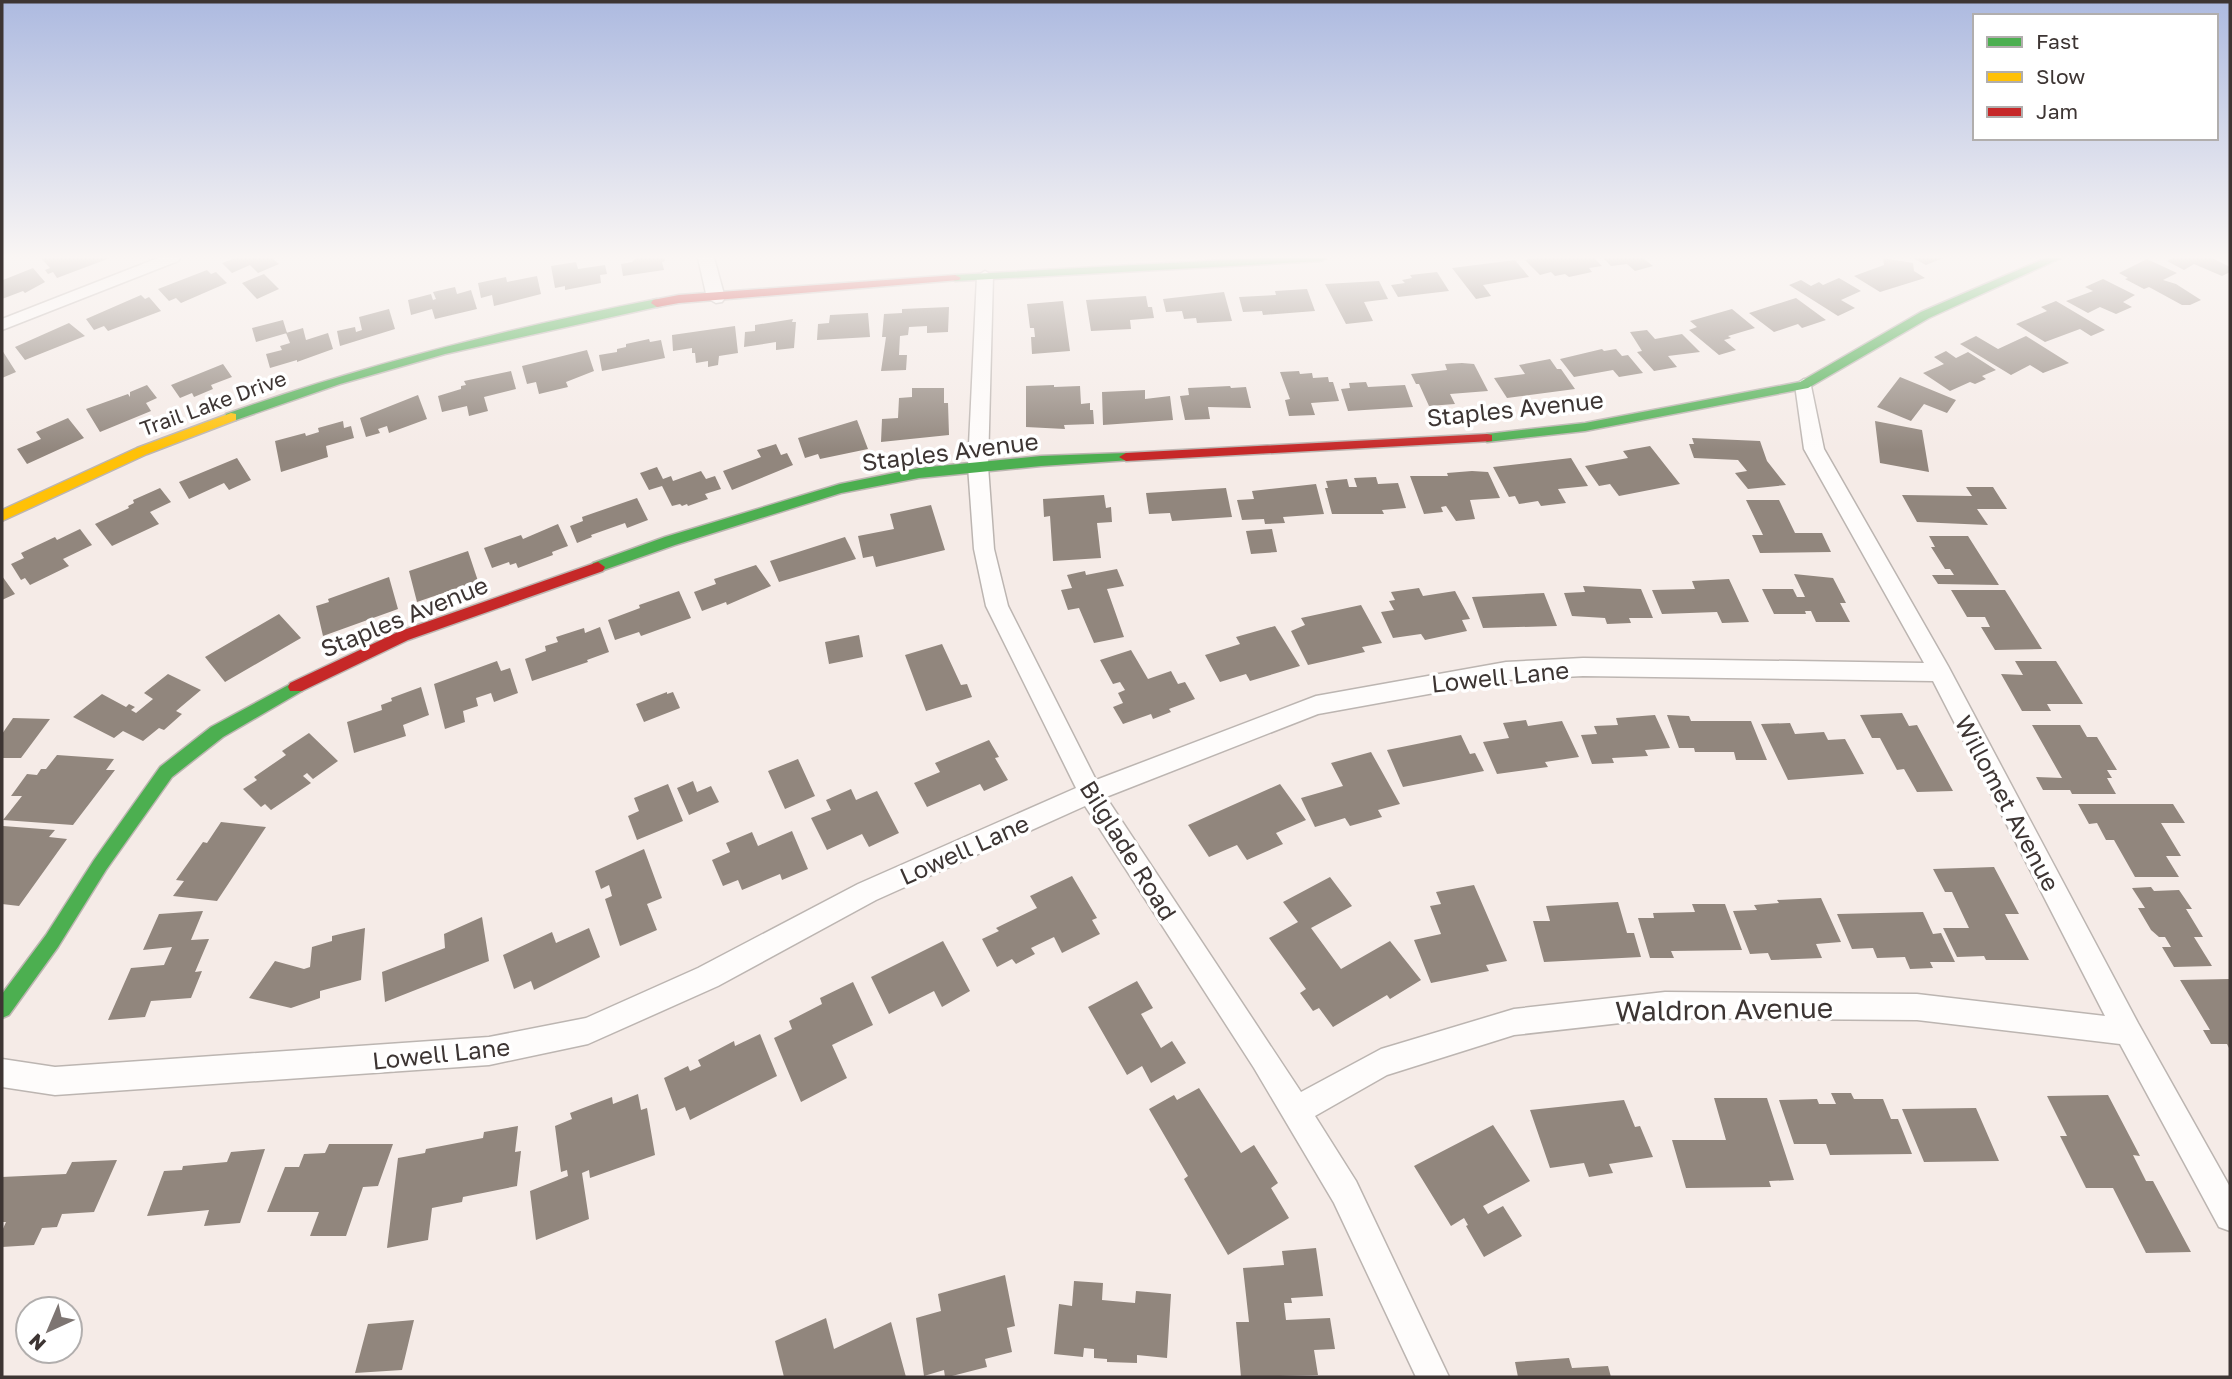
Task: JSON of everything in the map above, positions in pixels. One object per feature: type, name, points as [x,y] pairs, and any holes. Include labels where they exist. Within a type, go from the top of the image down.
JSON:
[{"type":"street","name":"Trail Lake Drive","points":[[2,516],[142,451],[285,397],[425,356],[566,322]]},
{"type":"street","name":"Bilglade Road","points":[[983,322],[978,466],[984,549],[997,606],[1090,793],[1264,1058],[1345,1192],[1433,1377]]},
{"type":"street","name":"Staples Avenue","points":[[2,1009],[52,941],[100,865],[166,772],[218,732],[274,698],[403,636],[670,541],[841,489],[919,473],[978,466],[1478,439],[1585,426],[1804,385],[1914,322]]},
{"type":"street","name":"Willomet Avenue","points":[[1804,385],[1814,449],[1940,672],[2128,1032],[2230,1216]]},
{"type":"street","name":"Lowell Lane","points":[[2,1073],[55,1081],[381,1060],[489,1051],[588,1031],[708,977],[867,892],[1090,793],[1316,705],[1506,671],[1583,667],[1723,667],[1940,672]]},
{"type":"street","name":"Waldron Avenue","points":[[1296,1111],[1381,1063],[1514,1022],[1665,1005],[1917,1007],[2128,1032]]},
{"type":"building","points":[[88,322],[131,322],[108,331],[104,326],[94,330]]},
{"type":"building","points":[[284,322],[287,333],[256,342],[252,328]]},
{"type":"building","points":[[360,322],[393,322],[395,329],[340,346],[337,331],[355,327],[356,332],[362,330]]},
{"type":"building","points":[[796,322],[794,348],[776,350],[776,342],[744,347],[745,332],[755,331],[755,325]]},
{"type":"building","points":[[869,322],[870,337],[817,340],[818,324]]},
{"type":"building","points":[[883,322],[948,322],[948,332],[927,333],[927,326],[909,327],[908,335],[900,336],[899,355],[907,355],[906,370],[881,371],[886,337],[882,337]]},
{"type":"building","points":[[1029,322],[1066,322],[1070,351],[1032,354],[1031,337],[1035,337],[1034,328],[1030,328]]},
{"type":"building","points":[[1090,322],[1130,322],[1131,329],[1091,331]]},
{"type":"building","points":[[1692,322],[1748,322],[1755,328],[1728,336],[1731,338],[1724,340],[1736,350],[1719,355],[1689,330],[1697,327]]},
{"type":"building","points":[[1761,322],[1819,322],[1802,328],[1798,324],[1774,332]]},
{"type":"building","points":[[2092,322],[2105,330],[2091,336],[2080,329],[2045,342],[2016,324]]},
{"type":"building","points":[[69,323],[85,336],[25,360],[15,347]]},
{"type":"building","points":[[735,326],[738,353],[719,356],[718,365],[708,367],[708,361],[696,363],[692,348],[673,351],[672,335]]},
{"type":"building","points":[[303,328],[306,340],[328,333],[333,349],[270,368],[266,354],[282,350],[280,346],[290,343],[286,333]]},
{"type":"building","points":[[1647,330],[1655,339],[1682,334],[1700,352],[1668,356],[1677,367],[1654,371],[1637,352],[1642,351],[1630,332]]},
{"type":"building","points":[[1976,336],[1998,349],[2026,336],[2069,363],[2043,373],[2030,365],[2011,375],[1960,344]]},
{"type":"building","points":[[649,339],[650,342],[661,340],[665,358],[602,371],[599,355],[617,352],[617,349],[626,347],[626,344]]},
{"type":"building","points":[[1602,349],[1616,349],[1622,356],[1628,355],[1643,373],[1619,377],[1613,370],[1574,377],[1560,359]]},
{"type":"building","points":[[2,350],[16,372],[2,378]]},
{"type":"building","points":[[587,350],[594,371],[566,382],[568,387],[539,394],[536,382],[527,384],[522,366]]},
{"type":"building","points":[[1946,351],[1956,358],[1968,352],[1996,370],[1982,376],[1986,379],[1975,384],[1970,382],[1950,391],[1923,373],[1944,364],[1934,357]]},
{"type":"building","points":[[1550,359],[1575,389],[1507,398],[1494,378],[1525,374],[1519,365]]},
{"type":"building","points":[[223,364],[232,377],[211,385],[213,389],[194,397],[192,393],[180,398],[171,385]]},
{"type":"building","points":[[1445,364],[1474,364],[1488,391],[1450,394],[1455,404],[1429,406],[1411,374],[1447,370]]},
{"type":"building","points":[[511,371],[516,389],[484,397],[488,411],[469,416],[467,406],[442,412],[438,396],[461,389],[461,386],[466,385],[464,381]]},
{"type":"building","points":[[1299,371],[1300,374],[1312,373],[1313,378],[1328,377],[1329,382],[1333,382],[1339,401],[1311,403],[1315,415],[1289,416],[1285,400],[1290,399],[1280,372]]},
{"type":"building","points":[[1900,377],[1956,400],[1947,413],[1924,404],[1911,421],[1877,407]]},
{"type":"building","points":[[1366,382],[1368,387],[1405,385],[1413,407],[1348,411],[1341,389],[1350,388],[1349,383]]},
{"type":"building","points":[[147,385],[157,398],[146,403],[151,411],[100,432],[86,409],[128,394],[130,397],[130,392]]},
{"type":"building","points":[[1026,386],[1080,386],[1081,404],[1090,403],[1094,424],[1064,425],[1065,429],[1026,427]]},
{"type":"building","points":[[1246,387],[1251,408],[1208,407],[1210,419],[1185,420],[1180,396],[1189,395],[1188,388]]},
{"type":"building","points":[[912,388],[944,388],[944,403],[948,403],[949,435],[881,442],[882,419],[898,418],[899,398],[912,397]]},
{"type":"building","points":[[1145,390],[1145,399],[1170,396],[1173,420],[1103,425],[1102,392]]},
{"type":"building","points":[[418,395],[427,419],[389,433],[387,426],[378,429],[380,433],[366,437],[360,418]]},
{"type":"building","points":[[68,418],[84,438],[27,464],[17,449],[41,439],[36,432]]},
{"type":"building","points":[[857,420],[868,449],[820,459],[818,454],[805,458],[798,438]]},
{"type":"building","points":[[343,421],[344,428],[351,426],[354,438],[326,446],[328,457],[281,472],[275,441],[305,433],[306,436],[319,432],[318,428]]},
{"type":"building","points":[[1875,421],[1922,430],[1929,472],[1880,463]]},
{"type":"building","points":[[1692,438],[1760,441],[1767,461],[1786,485],[1748,489],[1735,473],[1747,471],[1738,460],[1694,458],[1689,444],[1694,444]]},
{"type":"building","points":[[776,444],[781,455],[787,453],[793,465],[732,490],[723,471],[761,457],[757,450]]},
{"type":"building","points":[[1650,446],[1680,484],[1619,496],[1610,484],[1599,486],[1585,466],[1628,458],[1623,451]]},
{"type":"building","points":[[237,458],[251,480],[229,490],[224,483],[189,499],[179,482]]},
{"type":"building","points":[[1571,458],[1588,486],[1558,489],[1566,503],[1541,506],[1538,501],[1519,504],[1515,496],[1509,497],[1493,467]]},
{"type":"building","points":[[657,467],[663,479],[671,476],[673,481],[701,471],[706,479],[715,476],[721,489],[705,494],[708,499],[688,506],[672,506],[662,486],[649,490],[640,473]]},
{"type":"building","points":[[1488,472],[1500,498],[1470,500],[1475,519],[1456,521],[1446,506],[1441,507],[1443,512],[1424,514],[1410,476],[1448,476],[1447,473]]},
{"type":"building","points":[[1376,477],[1378,484],[1398,483],[1406,508],[1382,510],[1384,514],[1332,514],[1325,488],[1328,488],[1326,481],[1347,479],[1349,487],[1357,487],[1354,478]]},
{"type":"building","points":[[1316,484],[1324,514],[1283,517],[1285,523],[1265,524],[1264,519],[1242,520],[1237,500],[1254,499],[1252,491]]},
{"type":"building","points":[[1966,487],[1993,487],[2007,509],[1977,509],[1988,525],[1917,522],[1902,495],[1972,496]]},
{"type":"building","points":[[160,488],[171,502],[150,512],[159,524],[112,546],[95,524],[129,508],[128,506],[134,503],[133,500]]},
{"type":"building","points":[[1226,488],[1232,517],[1172,521],[1170,513],[1149,514],[1146,493]]},
{"type":"building","points":[[1104,495],[1106,508],[1111,507],[1112,522],[1097,523],[1101,558],[1053,561],[1050,516],[1044,517],[1043,499]]},
{"type":"building","points":[[637,498],[648,520],[627,528],[625,523],[577,543],[570,526],[583,521],[582,517]]},
{"type":"building","points":[[1746,500],[1779,500],[1795,533],[1822,533],[1831,552],[1760,553],[1752,535],[1763,535]]},
{"type":"building","points":[[931,505],[945,550],[876,567],[873,556],[863,558],[858,536],[894,529],[890,514]]},
{"type":"building","points":[[558,524],[568,546],[552,552],[553,555],[518,568],[516,563],[510,565],[509,562],[492,568],[484,548],[521,535],[523,539]]},
{"type":"building","points":[[80,529],[92,545],[63,559],[69,566],[30,585],[25,578],[21,580],[11,564],[24,558],[21,553]]},
{"type":"building","points":[[1272,529],[1277,552],[1251,554],[1246,531]]},
{"type":"building","points":[[1929,536],[1968,536],[1999,585],[1938,584],[1932,575],[1954,575],[1950,569],[1945,569],[1931,547],[1935,547]]},
{"type":"building","points":[[845,537],[856,559],[779,582],[770,561]]},
{"type":"building","points":[[468,551],[478,581],[417,602],[409,571]]},
{"type":"building","points":[[756,565],[771,586],[727,605],[726,602],[702,611],[694,592],[716,584],[714,579]]},
{"type":"building","points":[[1117,569],[1124,586],[1107,589],[1124,637],[1094,643],[1079,608],[1068,610],[1061,590],[1072,588],[1067,575],[1085,571],[1086,575]]},
{"type":"building","points":[[1794,574],[1833,578],[1846,603],[1840,603],[1850,622],[1816,622],[1811,611],[1805,611],[1806,614],[1774,614],[1762,589],[1793,589],[1797,597],[1805,597]]},
{"type":"building","points":[[2,576],[15,594],[2,600]]},
{"type":"building","points":[[389,577],[398,609],[323,636],[316,606]]},
{"type":"building","points":[[1729,579],[1749,622],[1722,623],[1717,612],[1662,614],[1652,590],[1695,589],[1692,581]]},
{"type":"building","points":[[1583,586],[1641,589],[1653,618],[1629,618],[1631,623],[1607,624],[1605,618],[1572,616],[1564,593],[1585,592]]},
{"type":"building","points":[[1419,588],[1423,596],[1455,591],[1470,619],[1462,620],[1467,631],[1425,640],[1421,634],[1393,638],[1381,612],[1394,610],[1389,601],[1395,600],[1391,592]]},
{"type":"building","points":[[1951,590],[2005,590],[2042,649],[1995,650],[1981,627],[1990,627],[1985,617],[1967,617]]},
{"type":"building","points":[[679,591],[691,618],[641,636],[639,632],[615,640],[608,620],[640,608],[639,605]]},
{"type":"building","points":[[1544,593],[1557,626],[1483,628],[1472,597]]},
{"type":"building","points":[[1361,605],[1382,643],[1362,647],[1365,652],[1308,665],[1291,631],[1305,625],[1301,618]]},
{"type":"building","points":[[279,614],[301,638],[225,682],[205,657]]},
{"type":"building","points":[[1275,626],[1300,666],[1250,681],[1246,674],[1220,682],[1205,655],[1240,644],[1236,637]]},
{"type":"building","points":[[600,627],[609,652],[532,681],[525,659],[546,651],[545,646],[558,642],[556,637],[584,628],[585,633]]},
{"type":"building","points":[[859,635],[863,657],[829,664],[825,642]]},
{"type":"building","points":[[942,644],[961,685],[967,684],[972,697],[926,711],[905,655]]},
{"type":"building","points":[[1131,650],[1148,679],[1171,671],[1178,684],[1185,682],[1195,699],[1169,709],[1171,712],[1153,719],[1151,714],[1123,724],[1113,707],[1123,703],[1118,693],[1125,690],[1120,682],[1113,684],[1100,660]]},
{"type":"building","points":[[497,661],[501,671],[510,668],[518,693],[494,702],[491,693],[476,698],[478,706],[463,711],[465,722],[445,729],[434,684]]},
{"type":"building","points":[[2015,661],[2056,661],[2083,704],[2047,704],[2051,711],[2022,711],[2001,674],[2023,675]]},
{"type":"building","points":[[168,674],[201,690],[176,711],[182,714],[164,730],[159,728],[143,741],[123,731],[114,738],[73,717],[102,694],[126,707],[129,704],[135,707],[131,710],[136,713],[153,699],[144,693]]},
{"type":"building","points":[[421,687],[429,715],[403,725],[406,736],[354,753],[347,722],[382,710],[381,705],[392,701],[391,698]]},
{"type":"building","points":[[673,692],[680,708],[644,722],[636,704]]},
{"type":"building","points":[[1902,713],[1909,726],[1917,725],[1953,791],[1917,792],[1904,769],[1897,770],[1880,738],[1872,738],[1860,715]]},
{"type":"building","points":[[1655,715],[1670,748],[1645,750],[1648,756],[1612,758],[1614,763],[1592,764],[1581,735],[1597,734],[1594,726],[1618,725],[1616,718]]},
{"type":"building","points":[[1667,715],[1689,716],[1691,721],[1751,721],[1767,760],[1736,760],[1734,752],[1695,752],[1694,748],[1679,748]]},
{"type":"building","points":[[13,718],[50,719],[21,758],[2,758],[2,734]]},
{"type":"building","points":[[1526,720],[1528,726],[1562,721],[1579,757],[1545,762],[1548,767],[1497,774],[1483,742],[1509,738],[1503,723]]},
{"type":"building","points":[[1790,723],[1795,734],[1824,732],[1828,740],[1845,739],[1864,774],[1788,780],[1761,724]]},
{"type":"building","points":[[2032,725],[2080,725],[2087,737],[2097,737],[2117,770],[2107,770],[2112,778],[2107,778],[2116,794],[2072,794],[2070,790],[2043,790],[2036,777],[2062,778]]},
{"type":"building","points":[[309,733],[338,761],[313,779],[307,773],[303,776],[311,783],[271,810],[265,804],[261,807],[243,789],[257,780],[254,777],[286,755],[282,751]]},
{"type":"building","points":[[1461,735],[1470,754],[1475,753],[1484,771],[1403,787],[1387,750]]},
{"type":"building","points":[[989,740],[999,757],[995,758],[1008,780],[984,791],[980,784],[927,807],[914,783],[940,772],[935,763]]},
{"type":"building","points":[[1371,752],[1400,804],[1378,810],[1382,817],[1350,826],[1345,818],[1315,827],[1301,798],[1343,786],[1331,763]]},
{"type":"building","points":[[57,755],[114,759],[106,770],[115,770],[73,825],[3,820],[22,796],[11,796],[27,774],[37,775],[41,769],[46,769]]},
{"type":"building","points":[[798,759],[815,796],[785,809],[768,771]]},
{"type":"building","points":[[693,781],[697,792],[711,786],[719,802],[689,815],[677,788]]},
{"type":"building","points":[[668,784],[683,821],[637,840],[628,816],[639,811],[634,798]]},
{"type":"building","points":[[1280,784],[1306,820],[1276,833],[1283,844],[1247,860],[1237,845],[1209,857],[1188,825]]},
{"type":"building","points":[[851,789],[856,800],[877,791],[899,833],[869,847],[862,834],[827,850],[811,818],[831,810],[826,800]]},
{"type":"building","points":[[2078,804],[2173,804],[2185,823],[2161,823],[2181,856],[2166,856],[2179,877],[2135,877],[2114,840],[2106,840],[2097,823],[2089,824]]},
{"type":"building","points":[[221,822],[266,827],[217,901],[173,896],[184,881],[176,880]]},
{"type":"building","points":[[3,826],[55,830],[49,837],[67,839],[19,906],[2,904]]},
{"type":"building","points":[[792,831],[808,869],[782,880],[780,874],[742,890],[738,880],[723,886],[712,860],[730,852],[726,843],[752,832],[758,846]]},
{"type":"building","points":[[644,849],[662,898],[647,904],[657,930],[620,946],[605,899],[612,896],[609,885],[601,889],[595,871]]},
{"type":"building","points":[[1994,867],[2019,914],[2005,914],[2029,960],[1986,960],[1984,956],[1957,957],[1943,928],[1969,928],[1952,892],[1945,892],[1933,869]]},
{"type":"building","points":[[1072,876],[1097,918],[1092,920],[1100,934],[1062,953],[1054,937],[1031,948],[1035,954],[1016,964],[1012,959],[997,967],[982,939],[999,931],[996,928],[1037,908],[1030,896]]},
{"type":"building","points":[[1330,877],[1352,906],[1311,928],[1341,969],[1390,941],[1421,980],[1390,999],[1387,995],[1333,1027],[1319,1008],[1313,1011],[1300,993],[1306,989],[1269,938],[1298,922],[1283,902]]},
{"type":"building","points":[[1474,885],[1507,961],[1486,965],[1489,971],[1431,983],[1414,940],[1441,934],[1430,906],[1441,904],[1436,892]]},
{"type":"building","points":[[2151,887],[2154,891],[2179,890],[2192,909],[2186,909],[2203,937],[2194,937],[2212,966],[2174,967],[2162,947],[2171,947],[2165,937],[2159,937],[2151,930],[2138,908],[2145,908],[2132,888]]},
{"type":"building","points":[[1821,898],[1841,942],[1816,944],[1822,958],[1771,960],[1768,953],[1750,954],[1733,911],[1757,910],[1754,905],[1779,903],[1777,900]]},
{"type":"building","points":[[1618,902],[1627,933],[1634,933],[1641,957],[1544,962],[1533,921],[1550,921],[1546,906]]},
{"type":"building","points":[[1692,904],[1725,904],[1742,950],[1671,951],[1674,958],[1650,958],[1638,918],[1654,918],[1653,913],[1695,912]]},
{"type":"building","points":[[203,911],[191,940],[209,939],[195,972],[202,971],[191,998],[151,1001],[145,1017],[108,1020],[131,968],[164,965],[172,947],[143,950],[159,914]]},
{"type":"building","points":[[1923,912],[1933,934],[1941,933],[1955,962],[1930,962],[1933,968],[1910,969],[1905,957],[1877,958],[1873,948],[1852,949],[1837,914]]},
{"type":"building","points":[[482,917],[489,961],[385,1002],[382,972],[445,948],[444,934]]},
{"type":"building","points":[[365,928],[361,980],[320,991],[320,998],[291,1008],[249,998],[275,961],[304,969],[310,967],[312,947],[332,941],[332,936]]},
{"type":"building","points":[[589,928],[600,957],[534,990],[531,981],[514,989],[503,955],[552,932],[556,943]]},
{"type":"building","points":[[943,941],[970,991],[942,1007],[934,991],[889,1014],[871,977]]},
{"type":"building","points":[[2230,979],[2230,1050],[2227,1044],[2211,1044],[2203,1030],[2210,1030],[2180,980]]},
{"type":"building","points":[[1137,981],[1153,1008],[1141,1014],[1161,1048],[1172,1041],[1186,1063],[1151,1083],[1142,1066],[1127,1075],[1088,1007]]},
{"type":"building","points":[[853,982],[873,1025],[832,1045],[847,1078],[801,1102],[774,1038],[792,1029],[789,1021],[822,1004],[820,998]]},
{"type":"building","points":[[760,1034],[777,1076],[690,1120],[685,1107],[676,1111],[664,1078],[688,1066],[690,1071],[701,1066],[698,1060],[734,1041],[735,1046]]},
{"type":"building","points":[[1199,1088],[1241,1153],[1254,1145],[1278,1183],[1271,1188],[1289,1218],[1228,1255],[1184,1179],[1188,1176],[1149,1109],[1174,1095],[1177,1100]]},
{"type":"building","points":[[1831,1093],[1851,1093],[1854,1099],[1883,1099],[1891,1119],[1898,1119],[1912,1154],[1830,1155],[1826,1144],[1794,1144],[1779,1100],[1817,1099],[1819,1104],[1836,1104]]},
{"type":"building","points":[[638,1094],[641,1110],[647,1108],[655,1155],[590,1178],[589,1170],[582,1173],[589,1219],[536,1240],[530,1191],[568,1176],[567,1170],[561,1172],[555,1126],[572,1119],[570,1113],[612,1097],[613,1104]]},
{"type":"building","points":[[2108,1095],[2140,1156],[2133,1155],[2146,1181],[2153,1181],[2191,1252],[2146,1253],[2113,1188],[2086,1188],[2060,1136],[2067,1136],[2047,1096]]},
{"type":"building","points":[[1714,1098],[1767,1098],[1794,1180],[1769,1181],[1771,1187],[1686,1188],[1672,1140],[1726,1140]]},
{"type":"building","points":[[1624,1100],[1635,1127],[1640,1126],[1653,1157],[1609,1164],[1613,1173],[1589,1177],[1584,1163],[1550,1168],[1530,1110]]},
{"type":"building","points":[[1976,1108],[1999,1161],[1924,1162],[1902,1109]]},
{"type":"building","points":[[1493,1125],[1530,1181],[1483,1206],[1488,1214],[1503,1206],[1522,1236],[1484,1257],[1464,1218],[1451,1226],[1414,1166]]},
{"type":"building","points":[[518,1126],[515,1152],[521,1151],[517,1186],[463,1197],[462,1202],[432,1208],[428,1240],[387,1248],[398,1158],[425,1153],[426,1149],[483,1138],[484,1132]]},
{"type":"building","points":[[329,1144],[393,1144],[378,1186],[363,1187],[346,1236],[310,1236],[319,1212],[267,1212],[285,1167],[299,1167],[304,1154],[325,1153]]},
{"type":"building","points":[[265,1149],[240,1223],[204,1226],[209,1210],[147,1216],[164,1171],[182,1170],[183,1166],[227,1162],[231,1152]]},
{"type":"building","points":[[117,1160],[94,1212],[62,1214],[57,1227],[42,1228],[34,1245],[2,1247],[2,1231],[6,1222],[2,1222],[2,1177],[66,1174],[72,1162]]},
{"type":"building","points":[[1316,1248],[1323,1296],[1291,1298],[1292,1303],[1284,1303],[1286,1320],[1330,1318],[1335,1349],[1314,1350],[1318,1375],[1241,1377],[1236,1322],[1249,1322],[1243,1268],[1284,1265],[1282,1251]]},
{"type":"building","points":[[1005,1275],[1015,1326],[1007,1328],[1012,1352],[985,1359],[987,1367],[948,1377],[945,1377],[944,1370],[924,1376],[916,1318],[941,1311],[938,1294]]},
{"type":"building","points":[[1074,1281],[1103,1283],[1102,1300],[1135,1303],[1136,1291],[1171,1294],[1167,1358],[1137,1355],[1137,1363],[1107,1362],[1107,1359],[1094,1358],[1094,1349],[1084,1348],[1083,1357],[1054,1354],[1059,1304],[1072,1306]]},
{"type":"building","points":[[826,1318],[834,1349],[891,1322],[906,1377],[784,1377],[775,1341]]},
{"type":"building","points":[[414,1320],[402,1370],[355,1373],[368,1324]]},
{"type":"building","points":[[1569,1358],[1572,1368],[1608,1366],[1611,1377],[1518,1377],[1515,1362]]},
{"type":"traffic: fast","points":[[231,417],[335,381],[495,337],[562,322]]},
{"type":"traffic: fast","points":[[1487,438],[1585,427],[1804,385],[1912,322]]},
{"type":"traffic: fast","points":[[598,567],[670,541],[840,489],[919,473],[1041,461],[1126,457]]},
{"type":"traffic: fast","points":[[2,1009],[52,941],[100,865],[166,772],[217,732],[296,687]]},
{"type":"traffic: slow","points":[[2,516],[142,451],[231,417]]},
{"type":"traffic: jam","points":[[1126,457],[1487,438]]},
{"type":"traffic: jam","points":[[296,687],[403,636],[598,567]]}]
